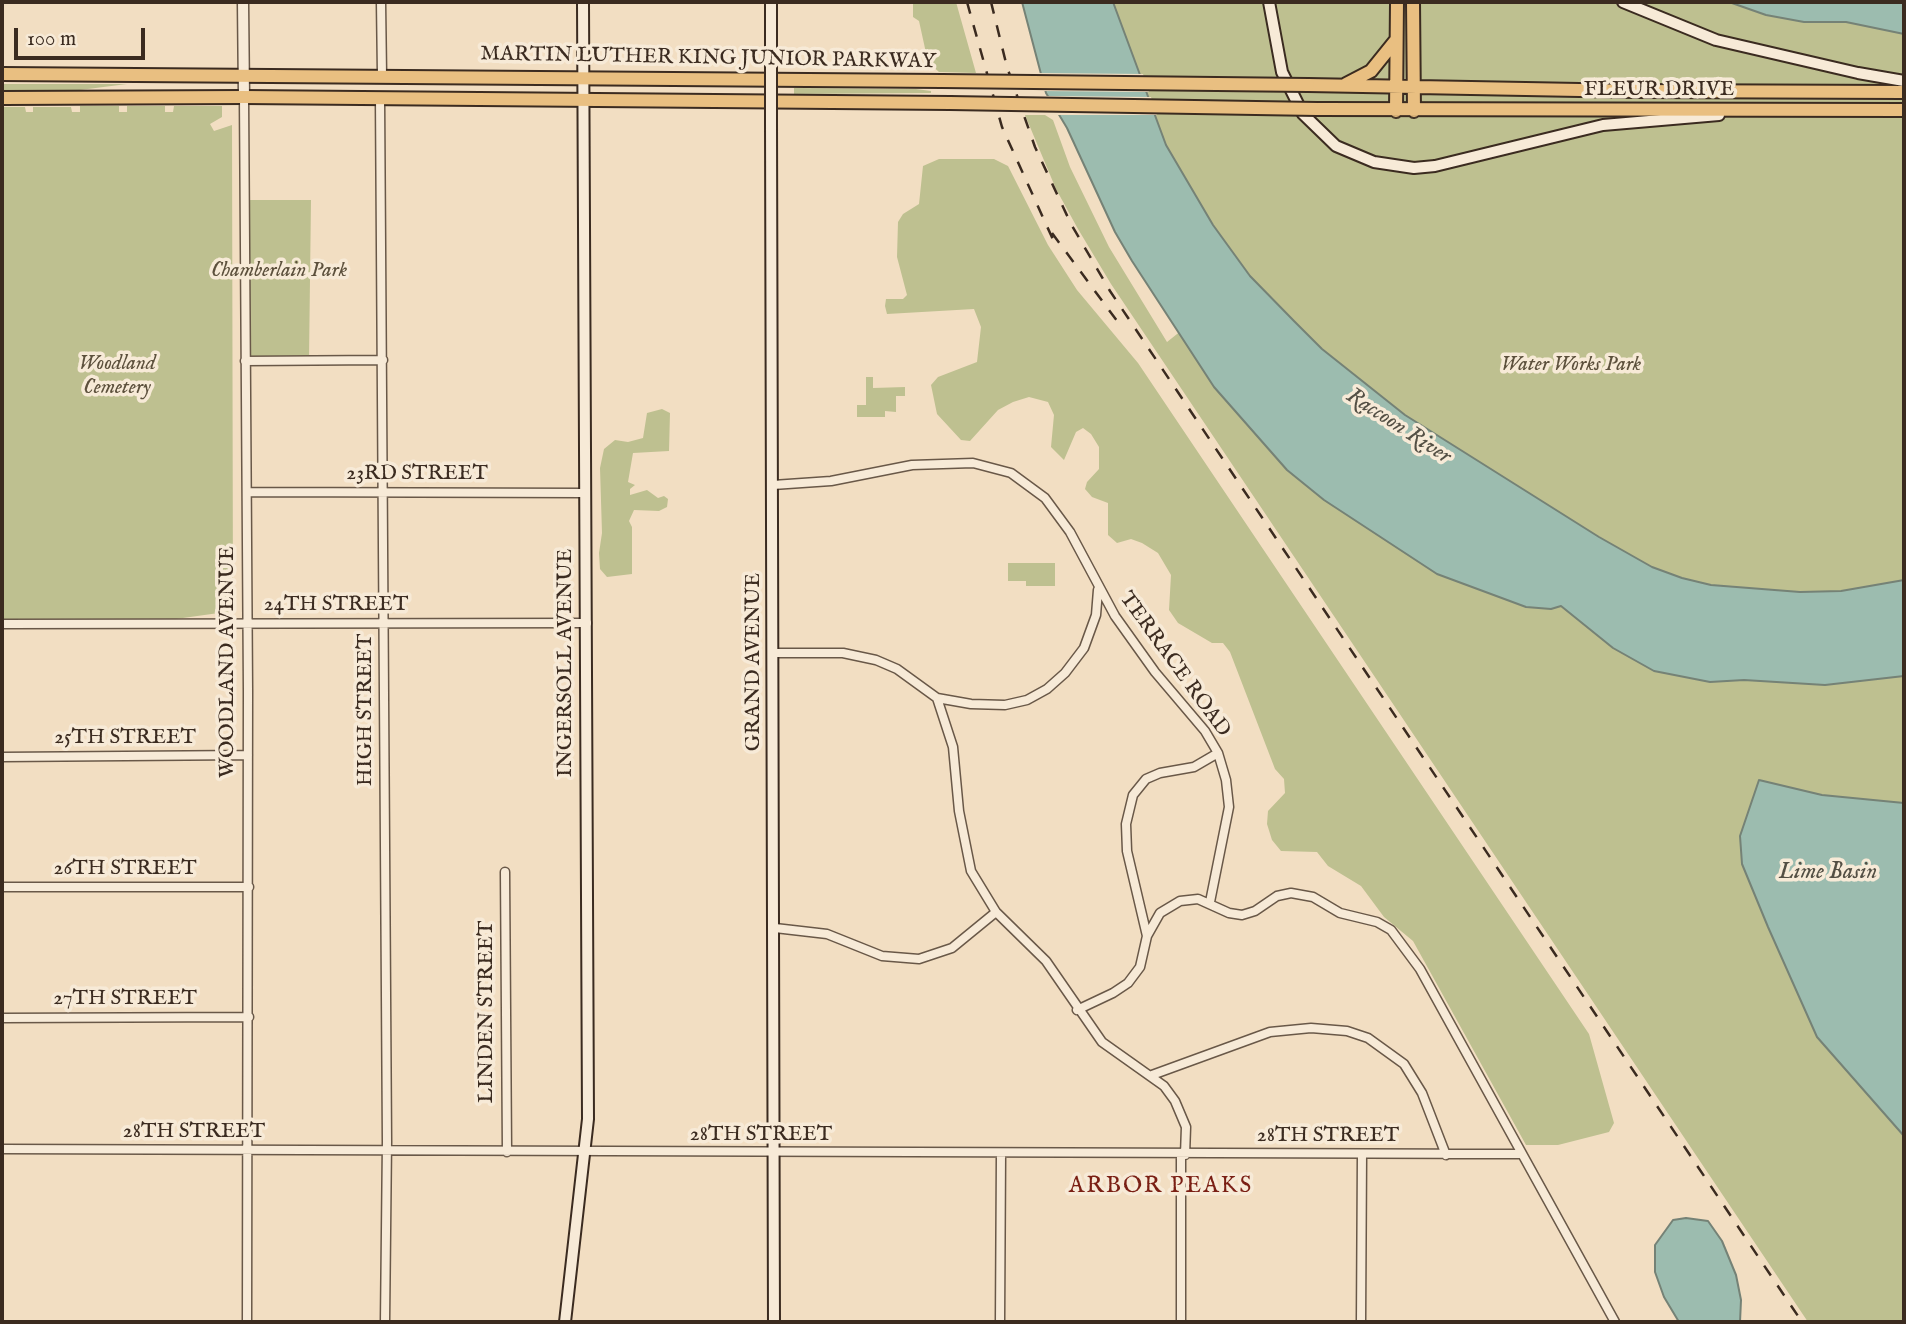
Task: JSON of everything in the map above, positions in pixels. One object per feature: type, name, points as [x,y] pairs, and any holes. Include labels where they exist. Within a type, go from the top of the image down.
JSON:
[{"type":"main road","name":"INGERSOLL AVENUE","points":[[565,1322],[586,1152],[587,623],[583,2]]},
{"type":"main road","name":"GRAND AVENUE","points":[[771,2],[776,1154],[774,1322]]},
{"type":"main road","points":[[1269,2],[1282,72],[1303,114],[1336,146],[1392,167],[1436,166],[1603,125],[1795,110]]},
{"type":"main road","points":[[1396,111],[1397,2]]},
{"type":"main road","points":[[1413,2],[1414,111]]},
{"type":"main road","points":[[1623,2],[1727,43],[1904,81]]},
{"type":"main road","points":[[1342,86],[1371,71],[1396,39]]},
{"type":"main road","name":"MARTIN LUTHER KING JUNIOR PARKWAY","points":[[2,74],[382,75],[1414,88]]},
{"type":"main road","name":"FLEUR DRIVE","points":[[1414,88],[1904,92]]},
{"type":"main road","name":"MARTIN LUTHER KING JUNIOR PARKWAY","points":[[2,98],[583,99],[1414,111]]},
{"type":"main road","name":"FLEUR DRIVE","points":[[1414,111],[1904,110]]},
{"type":"street","name":"WOODLAND AVENUE","points":[[243,2],[250,1150],[247,1322]]},
{"type":"street","points":[[381,2],[382,75]]},
{"type":"street","name":"HIGH STREET","points":[[380,98],[387,1151],[385,1322]]},
{"type":"street","points":[[244,361],[383,360]]},
{"type":"street","name":"TERRACE ROAD","points":[[773,485],[812,484],[884,469],[947,462],[998,468],[1028,483],[1054,509],[1078,546],[1098,590],[1155,672],[1205,731],[1218,753],[1226,780],[1229,807],[1210,902]]},
{"type":"street","name":"23RD STREET","points":[[248,492],[586,493]]},
{"type":"street","points":[[774,653],[843,653],[876,660],[897,669],[937,698],[971,704],[1005,705],[1027,700],[1047,689],[1072,666],[1084,648],[1096,615],[1098,590]]},
{"type":"street","name":"24TH STREET","points":[[2,624],[587,623]]},
{"type":"street","points":[[937,698],[953,747],[959,811],[971,871],[996,912],[1046,961],[1077,1010],[1102,1042],[1152,1075],[1164,1086],[1180,1110],[1186,1127],[1183,1155],[1181,1322]]},
{"type":"street","points":[[1147,936],[1127,851],[1126,824],[1133,795],[1146,779],[1160,773],[1194,767],[1218,753]]},
{"type":"street","name":"25TH STREET","points":[[2,757],[248,755]]},
{"type":"street","name":"LINDEN STREET","points":[[505,872],[507,1152]]},
{"type":"street","name":"26TH STREET","points":[[2,887],[249,887]]},
{"type":"street","points":[[1077,1010],[1128,983],[1140,967],[1153,921],[1172,904],[1189,899],[1210,902],[1229,913],[1242,915],[1255,911],[1277,896],[1300,893],[1340,913],[1377,922],[1391,930],[1420,969],[1615,1322]]},
{"type":"street","points":[[775,928],[827,934],[882,956],[919,959],[952,948],[996,912]]},
{"type":"street","name":"27TH STREET","points":[[2,1018],[249,1017]]},
{"type":"street","points":[[1152,1075],[1270,1032],[1311,1028],[1347,1031],[1388,1049],[1411,1073],[1422,1093],[1446,1155]]},
{"type":"street","name":"28TH STREET","points":[[2,1149],[776,1154],[1520,1154]]},
{"type":"street","points":[[1000,1322],[1001,1154]]},
{"type":"street","points":[[1361,1322],[1362,1154]]},
{"type":"green space","points":[[913,2],[956,2],[976,73],[939,72],[928,62],[919,21],[913,17]]},
{"type":"green space","name":"Water Works Park","points":[[1113,2],[1729,2],[1804,22],[1846,22],[1904,34],[1904,1322],[1808,1322],[1111,284],[1078,229],[1056,189],[1025,115],[1045,115],[1053,120],[1070,167],[1109,247],[1167,342],[1250,276],[1212,225],[1166,145]]},
{"type":"green space","points":[[2,84],[127,84],[80,90],[2,90]]},
{"type":"green space","points":[[794,88],[916,89],[931,93],[794,94]]},
{"type":"green space","name":"Woodland Cemetery","points":[[80,106],[119,106],[119,112],[127,112],[127,106],[165,106],[165,112],[173,112],[174,106],[222,106],[222,117],[210,124],[214,131],[232,125],[233,611],[140,624],[2,624],[2,107],[25,107],[26,112],[33,112],[33,107],[71,107],[72,112],[80,112]]},
{"type":"green space","points":[[939,159],[994,159],[1008,166],[1048,245],[1077,290],[1138,363],[1589,1034],[1614,1123],[1609,1132],[1558,1145],[1526,1145],[1413,941],[1384,917],[1361,886],[1328,866],[1317,852],[1281,851],[1272,840],[1267,824],[1268,811],[1285,793],[1284,779],[1275,769],[1230,652],[1223,643],[1212,643],[1178,623],[1169,610],[1171,575],[1158,553],[1131,539],[1117,543],[1108,535],[1108,503],[1092,497],[1085,489],[1087,482],[1099,469],[1099,447],[1091,434],[1083,428],[1076,432],[1064,460],[1051,447],[1054,415],[1048,402],[1029,397],[1013,402],[998,410],[970,441],[961,440],[937,414],[931,385],[938,377],[977,362],[981,327],[974,309],[887,314],[885,306],[886,299],[903,299],[907,295],[897,257],[898,222],[903,214],[919,204],[923,166]]},
{"type":"green space","name":"Chamberlain Park","points":[[249,200],[311,200],[309,359],[245,361]]},
{"type":"green space","points":[[866,377],[873,377],[873,388],[905,387],[905,396],[896,396],[896,412],[885,411],[885,417],[857,417],[857,405],[866,405]]},
{"type":"green space","points":[[662,409],[670,413],[669,451],[633,453],[628,482],[635,485],[630,489],[630,495],[647,490],[658,498],[664,496],[668,499],[667,507],[659,511],[634,510],[629,521],[632,527],[632,574],[607,577],[600,569],[599,553],[602,533],[600,468],[604,449],[615,440],[628,442],[643,438],[647,413]]},
{"type":"green space","points":[[1008,563],[1055,563],[1055,586],[1026,586],[1026,581],[1008,581]]},
{"type":"water","name":"Raccoon River","points":[[1022,2],[1113,2],[1166,145],[1213,225],[1250,276],[1322,349],[1405,415],[1599,537],[1652,567],[1682,578],[1711,585],[1800,592],[1841,591],[1904,580],[1904,676],[1825,685],[1744,680],[1710,682],[1654,671],[1613,648],[1561,606],[1551,609],[1526,607],[1437,574],[1324,500],[1287,470],[1214,387],[1132,261],[1115,232],[1067,128],[1046,93]]},
{"type":"water","points":[[1729,2],[1904,2],[1904,34],[1846,22],[1804,22],[1766,15]]},
{"type":"water","name":"Lime Basin","points":[[1759,780],[1822,795],[1904,803],[1904,1136],[1817,1037],[1742,864],[1740,836]]},
{"type":"water","points":[[1686,1218],[1708,1221],[1722,1241],[1736,1275],[1741,1300],[1740,1322],[1679,1322],[1664,1297],[1655,1272],[1655,1245],[1673,1220]]},
{"type":"pier","points":[[1036,73],[1143,74],[1149,92],[1041,91]]},
{"type":"pier","points":[[1043,96],[1151,97],[1157,115],[1053,115]]},
{"type":"railway","points":[[967,2],[1002,127],[1055,244]]},
{"type":"railway","points":[[991,2],[1007,67],[1035,147],[1071,224],[1110,291],[1802,1322]]},
{"type":"railway","points":[[1052,233],[1123,329]]},
{"type":"district","name":"ARBOR PEAKS","points":[[1161,1187]]}]
